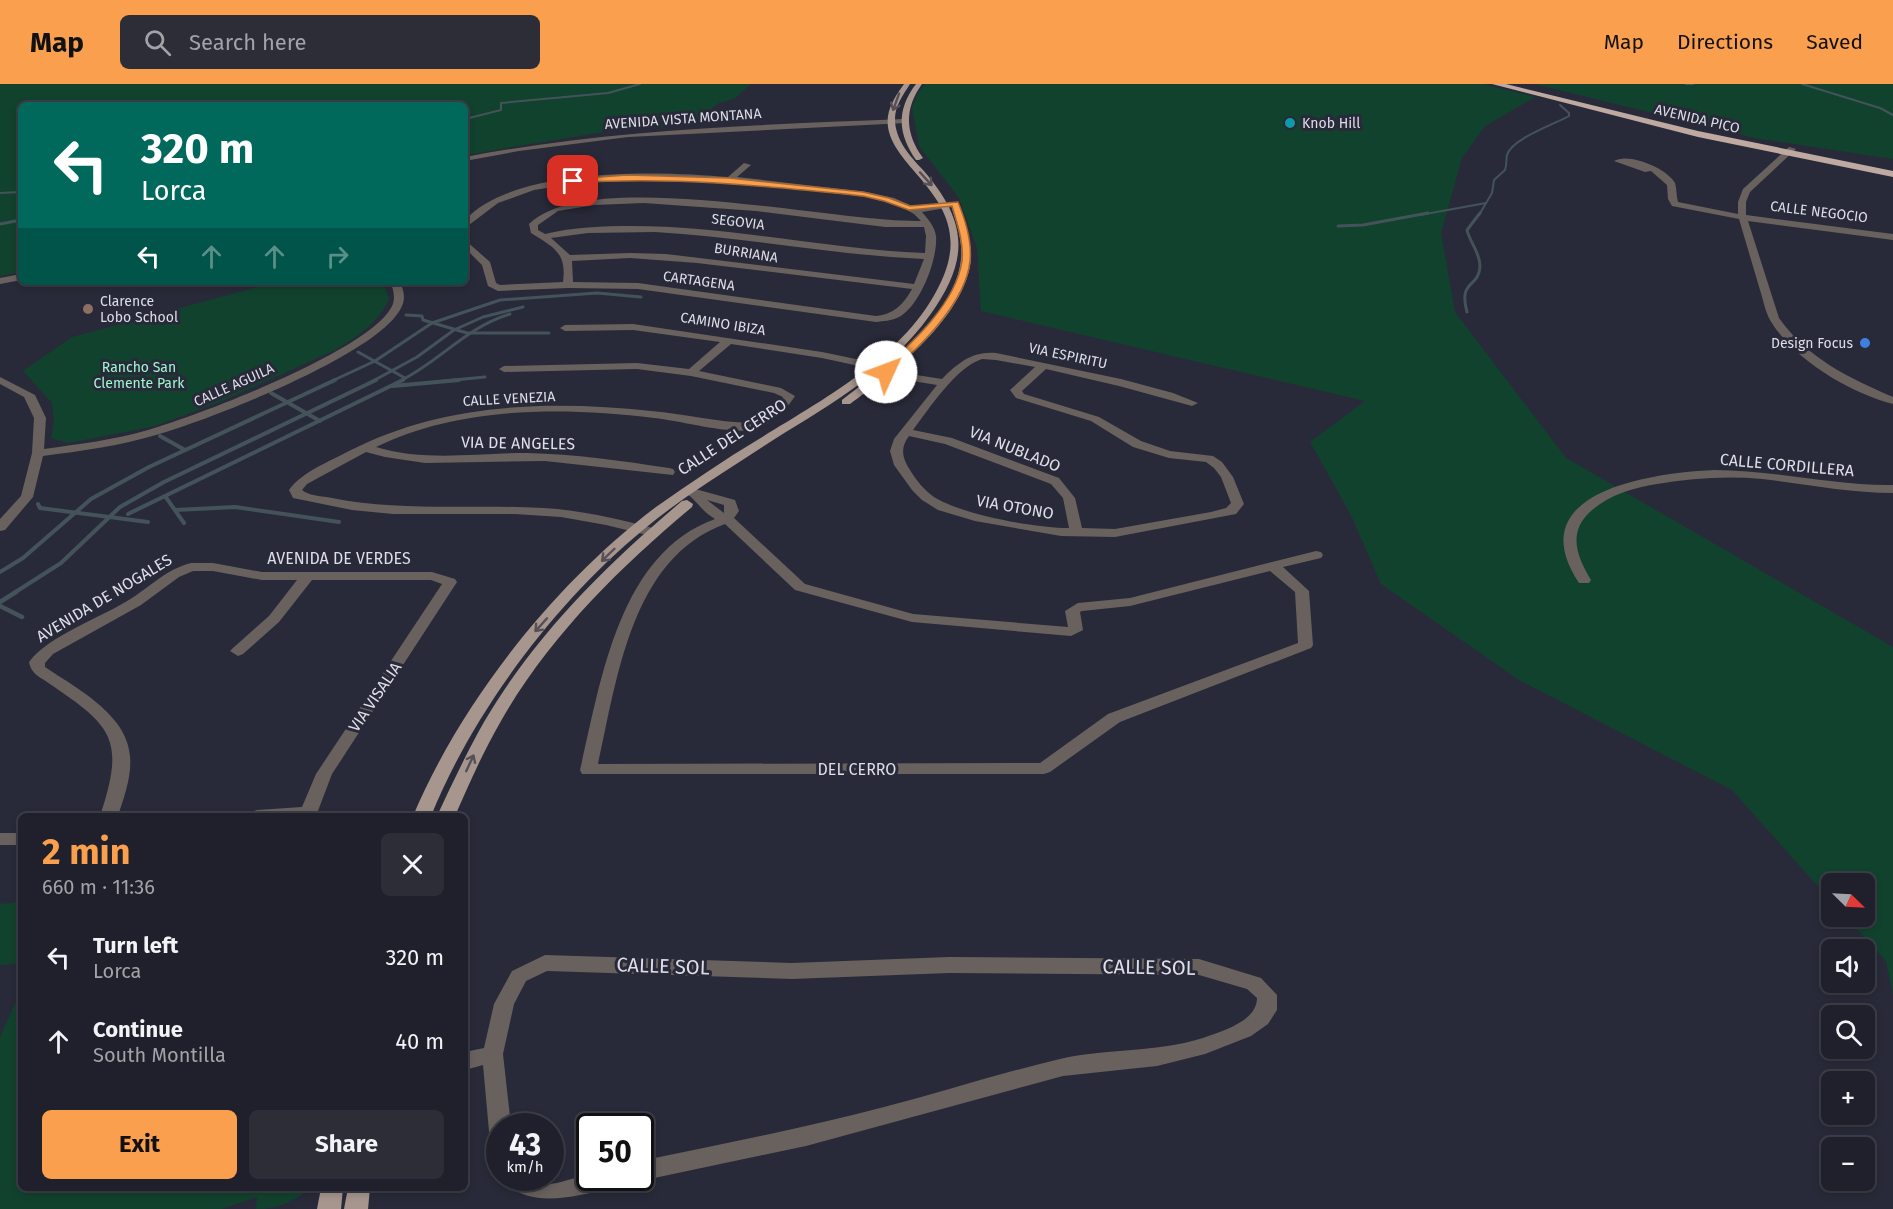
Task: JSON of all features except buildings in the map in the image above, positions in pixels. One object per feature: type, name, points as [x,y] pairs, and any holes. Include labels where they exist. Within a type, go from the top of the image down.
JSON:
[{"type":"highway","name":"AVENIDA PICO","points":[[1496,84],[1893,174]]},
{"type":"highway","name":"AVENIDA PICO","points":[[1519,84],[1790,152],[1893,168]]},
{"type":"main road","points":[[892,122],[893,106],[899,93],[907,84]]},
{"type":"main road","points":[[903,121],[908,100],[918,84]]},
{"type":"main road","name":"CALLE DEL CERRO","points":[[423,813],[430,795],[484,701],[528,639],[580,582],[693,493],[881,369],[934,302],[946,281],[953,260],[954,237],[949,198],[909,146],[903,121]]},
{"type":"main road","name":"CALLE DEL CERRO","points":[[892,122],[898,144],[905,156],[936,191],[949,198]]},
{"type":"main road","name":"CALLE DEL CERRO","points":[[447,813],[473,756],[510,694],[546,643],[644,530]]},
{"type":"main road","points":[[329,1209],[332,1191]]},
{"type":"main road","points":[[356,1209],[359,1191]]},
{"type":"street","name":"AVENIDA VISTA MONTANA","points":[[468,159],[581,140],[649,134],[903,121]]},
{"type":"street","points":[[1790,152],[1746,191],[1742,202],[1742,216],[1774,318],[1782,332],[1802,351],[1832,372],[1893,400]]},
{"type":"street","points":[[729,180],[747,165]]},
{"type":"street","name":"CALLE NEGOCIO","points":[[1638,165],[1654,172],[1671,184],[1674,201],[1682,206],[1893,237]]},
{"type":"street","points":[[643,177],[650,167]]},
{"type":"street","points":[[546,175],[558,183]]},
{"type":"street","points":[[468,221],[479,207],[503,198],[558,183],[611,177],[729,180],[863,194],[887,199],[912,210],[926,224],[931,235],[930,256],[918,287]]},
{"type":"street","points":[[912,210],[949,198]]},
{"type":"street","points":[[568,285],[571,270],[569,258],[558,246],[534,231],[533,224],[543,214],[575,204],[606,201],[711,204],[888,224],[926,224]]},
{"type":"street","name":"SEGOVIA","points":[[543,237],[572,231],[687,229],[883,254],[930,256]]},
{"type":"street","name":"CARTAGENA","points":[[468,246],[487,264],[492,286],[500,288],[568,285],[638,286],[876,319],[894,316],[910,301],[918,287]]},
{"type":"street","name":"BURRIANA","points":[[569,258],[663,256],[845,281],[918,287]]},
{"type":"street","points":[[0,281],[18,278]]},
{"type":"street","name":"CALLE AGUILA","points":[[38,453],[85,447],[180,425],[335,356],[371,336],[393,314],[399,303],[396,285]]},
{"type":"street","name":"CAMINO IBIZA","points":[[565,328],[633,327],[822,355],[945,383]]},
{"type":"street","points":[[691,373],[728,341]]},
{"type":"street","name":"VIA ESPIRITU","points":[[945,383],[966,363],[980,357],[992,356],[1164,394],[1192,403]]},
{"type":"street","name":"CALLE VENEZIA","points":[[504,369],[638,366],[691,373],[777,390],[789,396],[783,405],[753,427],[641,413],[522,411],[471,414],[440,420],[400,432],[303,481],[294,490],[298,495],[346,505],[405,511],[538,511],[605,519],[644,530]]},
{"type":"street","name":"VIA OTONO","points":[[945,383],[895,449],[896,458],[912,482],[931,501],[969,515],[1061,532],[1115,533],[1231,511],[1238,504],[1227,477],[1218,465],[1209,459],[1169,454],[1137,444],[1095,419],[1020,396],[1016,390],[1043,366]]},
{"type":"street","points":[[0,380],[29,395],[40,418],[38,453],[27,498],[0,527]]},
{"type":"street","name":"VIA NUBLADO","points":[[906,432],[948,441],[1056,482],[1066,490],[1071,499],[1076,516],[1076,532]]},
{"type":"street","name":"VIA DE ANGELES","points":[[366,448],[409,459],[527,457],[593,461],[669,472]]},
{"type":"street","name":"CALLE CORDILLERA","points":[[1584,580],[1573,563],[1567,544],[1575,520],[1592,503],[1620,487],[1665,478],[1718,474],[1775,477],[1875,490],[1893,489]]},
{"type":"street","points":[[693,493],[714,513],[727,519],[800,587],[912,618],[1071,632],[1076,630],[1072,611],[1078,607],[1130,602],[1316,555]]},
{"type":"street","name":"DEL CERRO","points":[[727,519],[702,528],[685,540],[652,573],[620,638],[588,770],[1044,768],[1114,718],[1306,645],[1302,591],[1272,566]]},
{"type":"street","name":"AVENIDA DE VERDES","points":[[191,567],[213,567],[262,576],[432,576],[450,582]]},
{"type":"street","name":"AVENIDA DE NOGALES","points":[[110,813],[119,781],[122,754],[114,730],[79,698],[38,669],[37,662],[48,651],[136,602],[174,574],[191,567]]},
{"type":"street","points":[[238,651],[274,619],[308,576]]},
{"type":"street","name":"VIA VISALIA","points":[[308,813],[324,774],[450,582]]},
{"type":"street","points":[[0,839],[18,839]]},
{"type":"street","name":"CALLE SOL","points":[[494,1113],[475,1056],[519,976],[545,963],[792,971],[949,965],[1199,967],[1254,983],[1267,994],[1267,1010],[1261,1018],[1244,1030],[1205,1046],[1157,1057],[1063,1067],[806,1136],[654,1168]]},
{"type":"street","points":[[523,1191],[543,1197],[576,1188]]},
{"type":"green space","points":[[0,84],[751,84],[734,99],[719,103],[689,125],[603,132],[468,154],[468,102],[18,102],[18,273],[0,276]]},
{"type":"green space","points":[[925,84],[1482,84],[1535,97],[1485,126],[1462,158],[1441,233],[1455,312],[1566,458],[1893,647],[1893,996],[1886,961],[1875,949],[1875,939],[1866,939],[1855,927],[1875,927],[1875,873],[1821,873],[1821,890],[1732,790],[1519,680],[1381,584],[1351,515],[1310,442],[1365,401],[981,311],[977,248],[959,198],[919,146],[912,108],[918,93]]},
{"type":"green space","points":[[1534,84],[1893,84],[1893,159],[1755,138]]},
{"type":"green space","name":"Rancho San Clemente Park","points":[[265,285],[384,285],[389,299],[373,322],[335,350],[220,402],[155,426],[69,443],[51,438],[54,422],[52,403],[23,371],[72,337]]},
{"type":"green space","points":[[18,902],[18,963],[0,965],[0,904]]},
{"type":"green space","points":[[18,997],[18,1191],[306,1191],[285,1204],[264,1209],[256,1209],[257,1197],[222,1209],[0,1209],[0,1037]]},
{"type":"waterway","points":[[468,118],[501,110],[501,103],[608,93],[640,84]]},
{"type":"waterway","points":[[1686,84],[1693,84]]},
{"type":"waterway","points":[[1802,84],[1880,108],[1893,115]]},
{"type":"waterway","points":[[1479,215],[1492,193],[1494,180],[1505,170],[1510,149],[1534,132],[1569,116],[1569,113],[1560,105]]},
{"type":"waterway","points":[[0,193],[18,192]]},
{"type":"waterway","points":[[1420,215],[1486,203]]},
{"type":"waterway","points":[[1338,226],[1363,225],[1428,213]]},
{"type":"waterway","points":[[1467,312],[1465,294],[1479,273],[1480,266],[1467,230],[1480,213]]},
{"type":"waterway","points":[[0,224],[18,221]]},
{"type":"waterway","points":[[433,323],[500,300],[597,293],[641,297]]},
{"type":"waterway","points":[[455,329],[483,317],[523,307]]},
{"type":"waterway","points":[[471,333],[510,314]]},
{"type":"waterway","points":[[406,315],[422,316],[423,320],[433,323]]},
{"type":"waterway","points":[[375,361],[433,323]]},
{"type":"waterway","points":[[433,323],[455,329]]},
{"type":"waterway","points":[[392,371],[417,357],[455,329]]},
{"type":"waterway","points":[[455,329],[471,333]]},
{"type":"waterway","points":[[400,381],[471,333]]},
{"type":"waterway","points":[[471,333],[549,333]]},
{"type":"waterway","points":[[358,352],[375,361]]},
{"type":"waterway","points":[[332,381],[375,361]]},
{"type":"waterway","points":[[375,361],[392,371]]},
{"type":"waterway","points":[[373,381],[392,371]]},
{"type":"waterway","points":[[392,371],[405,378]]},
{"type":"waterway","points":[[444,381],[485,377]]},
{"type":"waterway","points":[[287,402],[335,380]]},
{"type":"waterway","points":[[307,413],[376,380]]},
{"type":"waterway","points":[[319,421],[403,380]]},
{"type":"waterway","points":[[393,386],[459,380]]},
{"type":"waterway","points":[[271,393],[287,402]]},
{"type":"waterway","points":[[75,513],[91,499],[149,467],[287,402]]},
{"type":"waterway","points":[[287,402],[307,413]]},
{"type":"waterway","points":[[109,517],[120,507],[164,482],[307,413]]},
{"type":"waterway","points":[[307,413],[319,421]]},
{"type":"waterway","points":[[128,514],[319,421]]},
{"type":"waterway","points":[[160,436],[185,450]]},
{"type":"waterway","points":[[165,496],[184,523]]},
{"type":"waterway","points":[[38,504],[40,508],[75,513]]},
{"type":"waterway","points":[[175,510],[235,507],[339,522]]},
{"type":"waterway","points":[[0,572],[23,558],[75,513]]},
{"type":"waterway","points":[[75,513],[109,517]]},
{"type":"waterway","points":[[14,593],[61,563],[109,517]]},
{"type":"waterway","points":[[109,517],[148,522]]},
{"type":"waterway","points":[[0,602],[16,592]]},
{"type":"waterway","points":[[0,606],[22,617]]},
{"type":"place","name":"Knob Hill","points":[[1290,123]]},
{"type":"place","name":"Clarence Lobo School","points":[[88,309]]},
{"type":"place","name":"Design Focus","points":[[1865,343]]},
{"type":"route","points":[[573,181],[611,177],[729,180],[863,194],[887,199],[909,208],[955,204],[963,228],[966,261],[960,282],[922,339],[886,372]]}]
